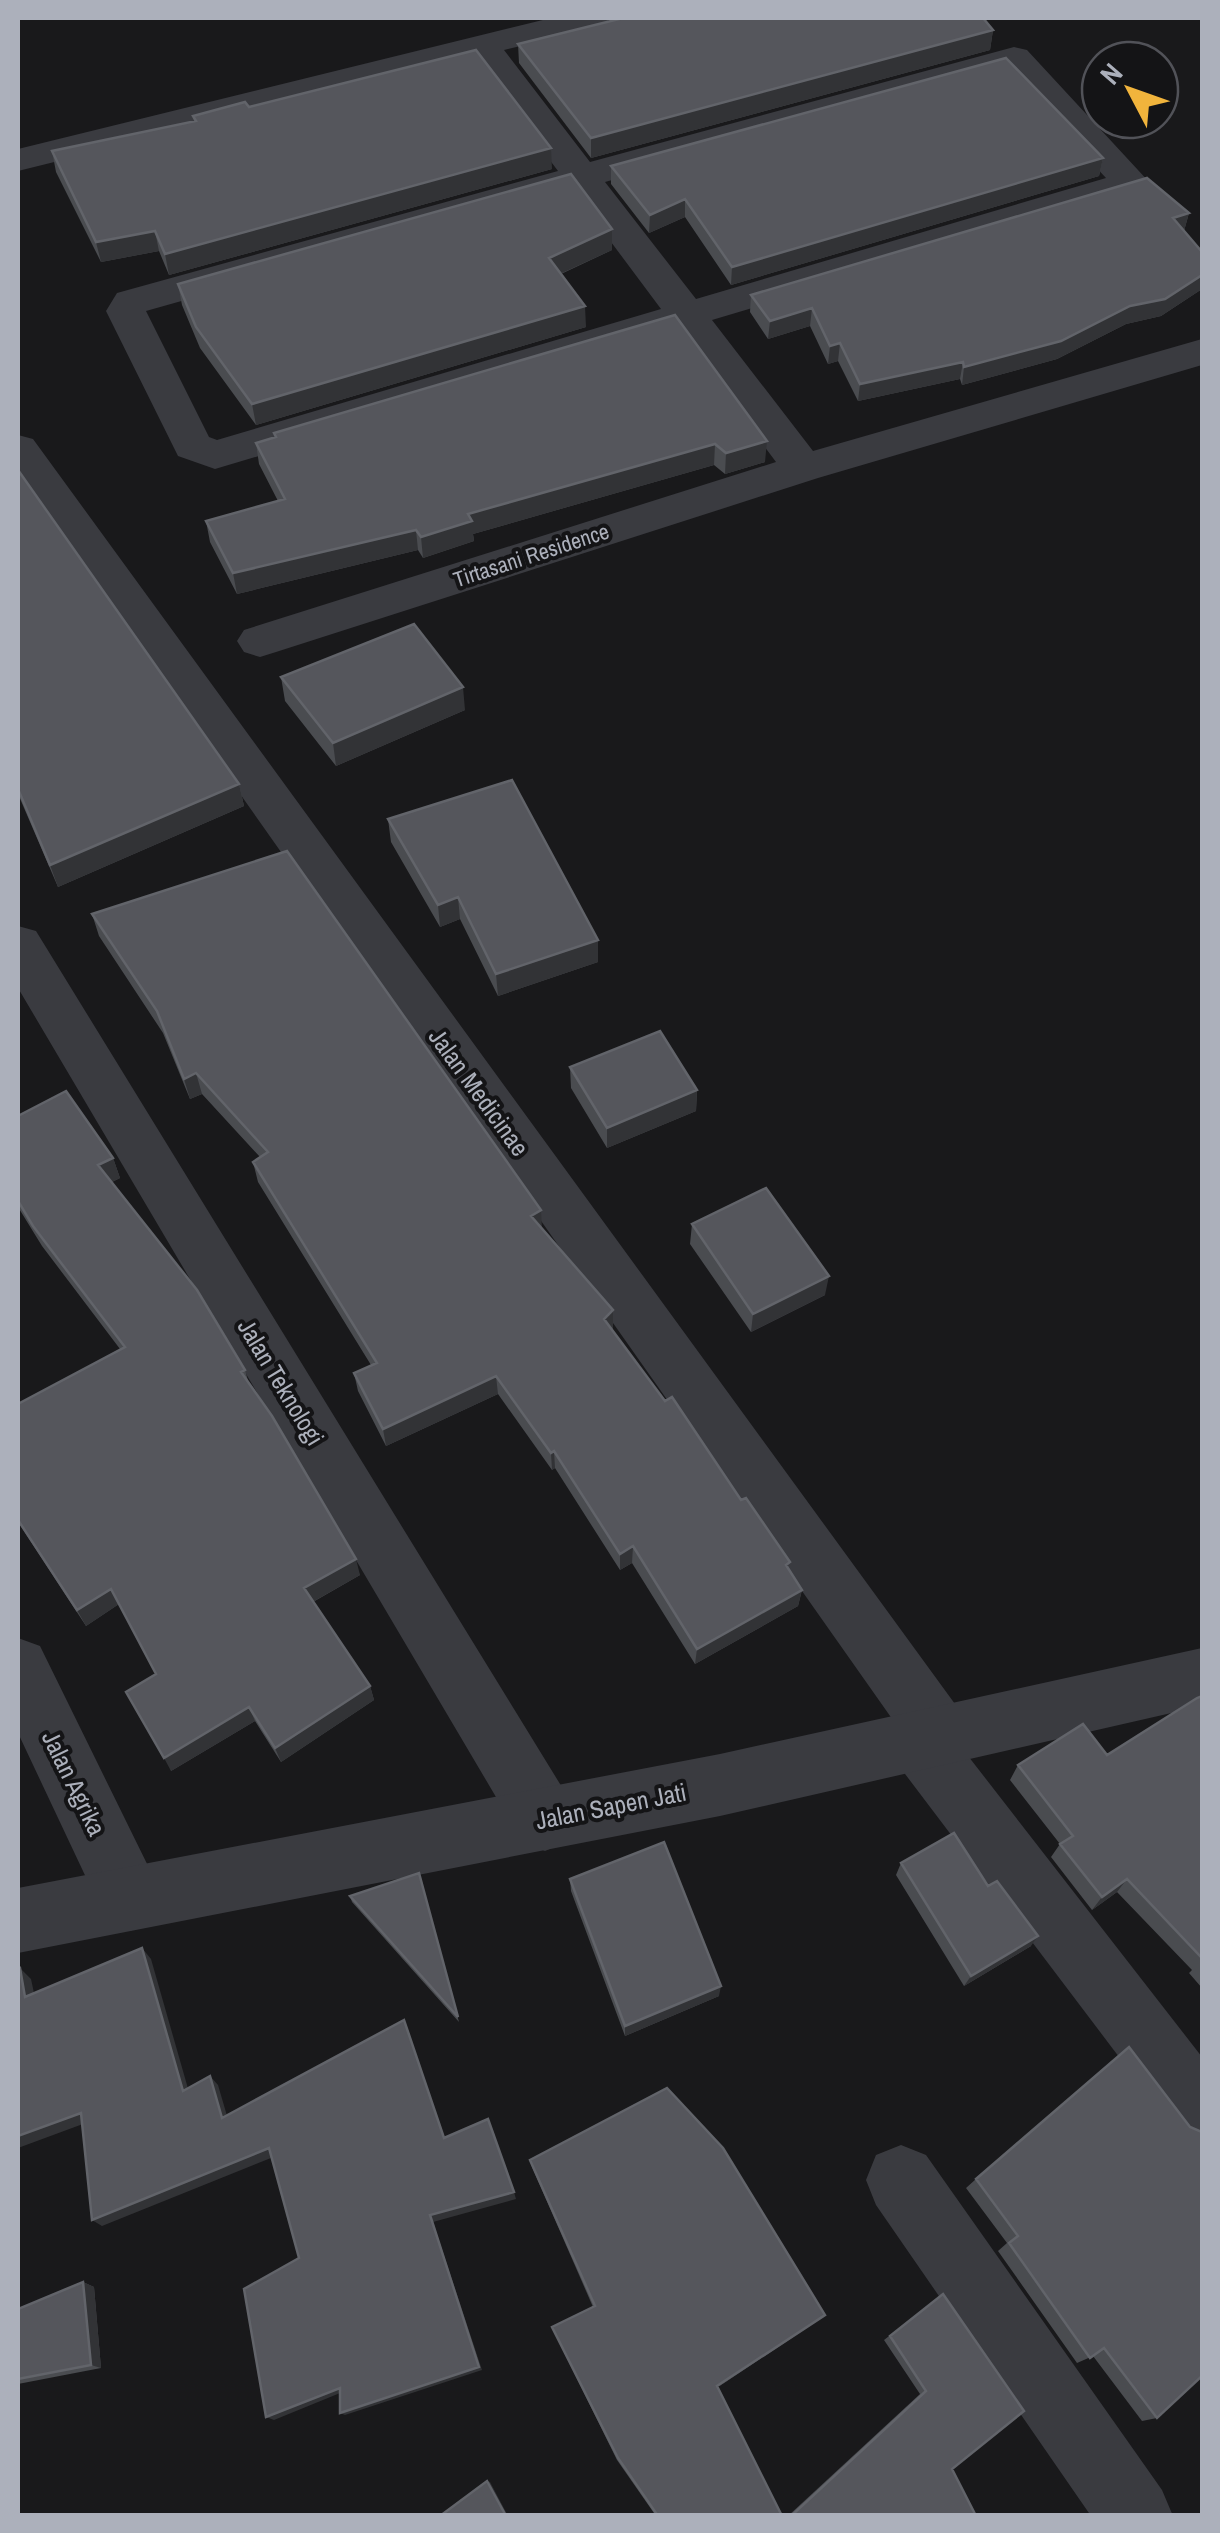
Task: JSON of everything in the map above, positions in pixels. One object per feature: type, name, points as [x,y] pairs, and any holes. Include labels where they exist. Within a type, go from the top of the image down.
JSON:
[{"type":"street","points":[[480,43],[518,18]]},
{"type":"street","points":[[18,160],[592,18]]},
{"type":"street","points":[[480,43],[802,468]]},
{"type":"street","points":[[1014,58],[1132,184],[686,314],[215,455],[193,446],[126,311],[131,302],[141,297],[1014,58]]},
{"type":"street","name":"Tirtasani Residence","points":[[260,642],[802,468],[1202,352]]},
{"type":"street","name":"Jalan Medicinae","points":[[18,449],[929,1738],[1202,2112]]},
{"type":"street","name":"Jalan Teknologi","points":[[18,945],[545,1819]]},
{"type":"street","name":"Jalan Agrika","points":[[18,1667],[130,1900]]},
{"type":"street","name":"Jalan Sapen Jati","points":[[18,1921],[545,1819],[1202,1677]]},
{"type":"street","points":[[901,2180],[1136,2516]]},
{"type":"building","points":[[623,18],[983,18],[993,30],[591,138],[518,44]]},
{"type":"building","points":[[476,50],[551,148],[165,254],[155,231],[96,242],[52,151],[196,121],[193,116],[245,102],[249,107]]},
{"type":"building","points":[[1006,58],[1080,134],[1080,140],[1086,140],[1103,158],[732,267],[685,199],[650,215],[611,166]]},
{"type":"building","points":[[571,174],[612,229],[549,258],[585,306],[252,404],[196,327],[178,284]]},
{"type":"building","points":[[1147,178],[1189,213],[1173,218],[1202,252],[1202,275],[1165,299],[1130,306],[1061,341],[964,367],[963,362],[860,384],[840,343],[830,346],[812,308],[770,321],[751,295]]},
{"type":"building","points":[[675,315],[767,441],[726,453],[715,444],[468,514],[472,521],[421,537],[416,530],[233,573],[206,521],[285,499],[256,443],[276,437],[274,433]]},
{"type":"building","points":[[18,470],[239,784],[50,865],[18,789]]},
{"type":"building","points":[[414,624],[463,687],[333,743],[281,677]]},
{"type":"building","points":[[512,780],[598,940],[496,974],[458,897],[438,905],[388,819]]},
{"type":"building","points":[[287,851],[541,1210],[531,1216],[613,1310],[604,1319],[665,1401],[672,1397],[741,1500],[746,1498],[790,1562],[786,1565],[802,1590],[697,1649],[633,1546],[620,1554],[554,1451],[551,1453],[496,1376],[383,1429],[354,1373],[377,1363],[253,1162],[268,1152],[196,1073],[184,1079],[157,1011],[92,914]]},
{"type":"building","points":[[660,1031],[697,1090],[607,1128],[570,1067]]},
{"type":"building","points":[[66,1091],[113,1158],[98,1165],[197,1290],[245,1370],[241,1372],[272,1416],[356,1559],[304,1588],[370,1686],[275,1748],[249,1707],[164,1758],[126,1692],[156,1674],[111,1589],[77,1610],[18,1520],[18,1404],[125,1347],[18,1201],[18,1116]]},
{"type":"building","points":[[766,1188],[829,1276],[753,1314],[692,1224]]},
{"type":"building","points":[[1202,1696],[1202,1958],[1127,1879],[1102,1897],[1060,1844],[1073,1836],[1018,1765],[1083,1724],[1107,1755]]},
{"type":"building","points":[[954,1833],[988,1886],[997,1881],[1038,1936],[971,1976],[901,1863]]},
{"type":"building","points":[[664,1842],[721,1986],[625,2026],[570,1879]]},
{"type":"building","points":[[419,1873],[458,2017],[350,1896]]},
{"type":"building","points":[[142,1948],[183,2091],[210,2076],[222,2118],[404,2020],[444,2138],[488,2119],[514,2192],[430,2215],[479,2367],[340,2413],[340,2388],[266,2417],[244,2289],[299,2258],[269,2148],[92,2220],[81,2113],[18,2136],[18,1969],[25,1997]]},
{"type":"building","points":[[1129,2047],[1190,2127],[1202,2132],[1202,2376],[1157,2418],[1104,2348],[1090,2358],[1009,2243],[1018,2236],[976,2179]]},
{"type":"building","points":[[667,2088],[723,2148],[825,2315],[717,2386],[782,2516],[658,2516],[618,2458],[552,2327],[595,2306],[530,2160]]},
{"type":"building","points":[[83,2282],[91,2365],[18,2379],[18,2309]]},
{"type":"building","points":[[943,2294],[1024,2411],[952,2469],[976,2516],[791,2516],[926,2391],[890,2336]]},
{"type":"building","points":[[487,2481],[506,2516],[440,2516]]}]
